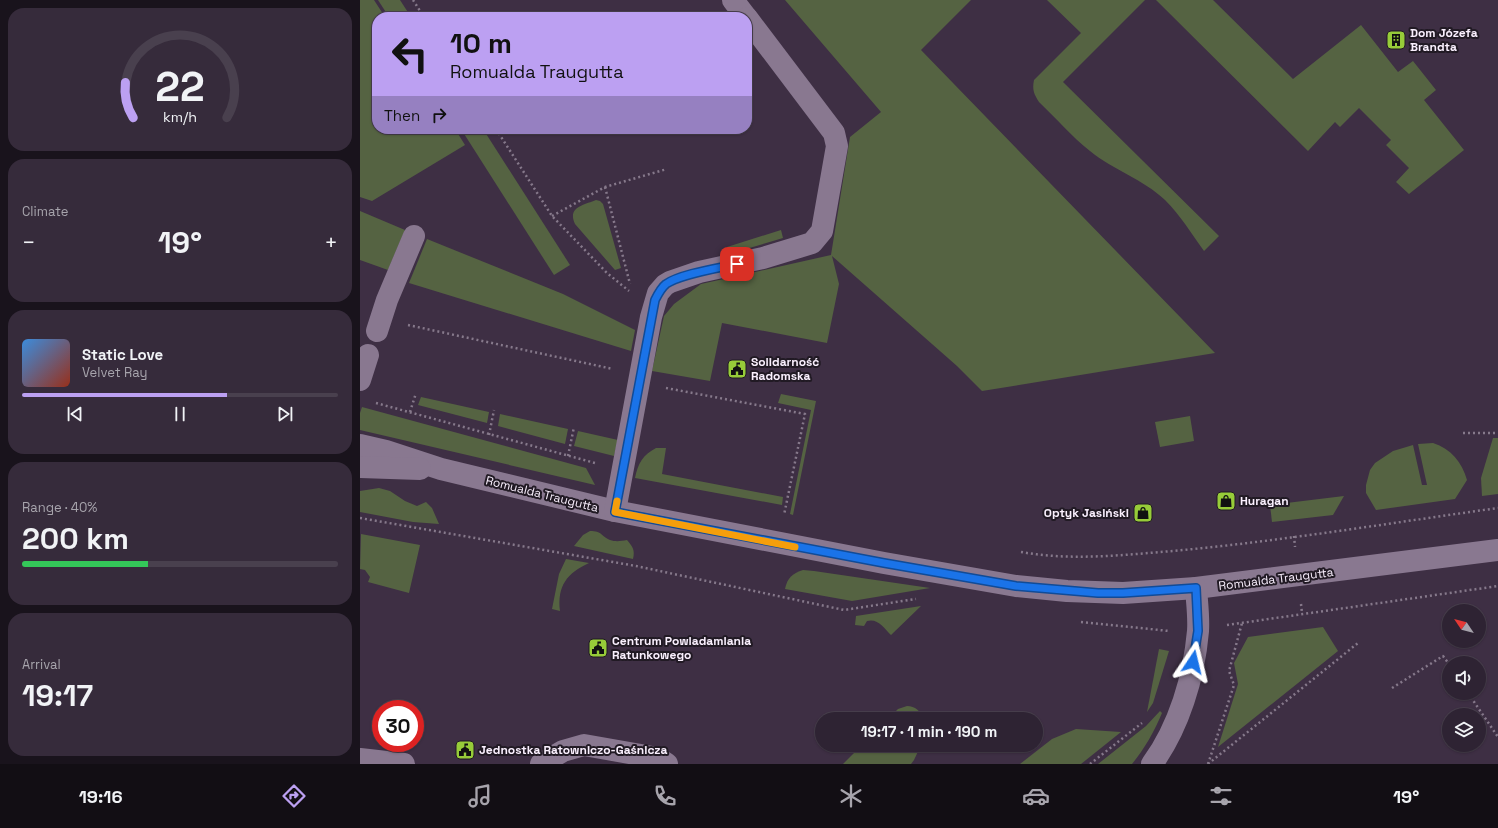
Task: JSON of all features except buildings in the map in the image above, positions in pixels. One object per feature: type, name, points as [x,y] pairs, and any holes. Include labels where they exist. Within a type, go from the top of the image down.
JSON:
[{"type":"street","points":[[733,0],[742,12]]},
{"type":"street","points":[[615,512],[655,300],[665,285],[700,272],[762,258],[812,243],[822,231],[837,146],[834,133],[752,25]]},
{"type":"street","points":[[379,325],[389,295],[414,236]]},
{"type":"street","points":[[360,380],[368,355]]},
{"type":"street","name":"Romualda Traugutta","points":[[360,445],[386,451],[441,469],[615,512],[884,563],[1016,586],[1098,593],[1123,593],[1196,588],[1498,550]]},
{"type":"street","name":"Romualda Traugutta","points":[[360,467],[441,469]]},
{"type":"street","points":[[1152,764],[1170,736],[1188,682],[1198,631],[1196,588]]},
{"type":"street","points":[[541,764],[563,751],[584,745],[658,758],[667,764]]},
{"type":"street","points":[[360,759],[404,764]]},
{"type":"path","points":[[412,0],[420,12]]},
{"type":"path","points":[[499,134],[552,216],[607,273],[632,293],[605,187]]},
{"type":"path","points":[[552,216],[605,187],[667,169]]},
{"type":"path","points":[[379,325],[619,370]]},
{"type":"path","points":[[639,383],[805,414],[784,516]]},
{"type":"path","points":[[410,412],[416,394]]},
{"type":"path","points":[[489,435],[494,410]]},
{"type":"path","points":[[568,456],[574,427]]},
{"type":"path","points":[[1463,433],[1498,433]]},
{"type":"path","points":[[1021,552],[1041,556],[1112,556],[1221,546],[1498,508]]},
{"type":"path","points":[[1208,764],[1234,685],[1229,671],[1242,623]]},
{"type":"path","points":[[1163,631],[1167,635]]},
{"type":"path","points":[[1208,764],[1358,643]]},
{"type":"path","points":[[1392,688],[1442,657]]},
{"type":"path","points":[[1473,700],[1498,737]]},
{"type":"path","points":[[1090,764],[1145,720]]},
{"type":"green space","points":[[360,0],[374,0],[382,12],[372,12],[372,134],[458,134],[465,145],[372,201],[360,197]]},
{"type":"green space","points":[[378,0],[400,0],[408,12],[386,12]]},
{"type":"green space","points":[[785,0],[971,0],[921,50],[1215,353],[982,391],[957,366],[832,256],[839,284],[827,343],[722,323],[710,381],[652,371],[664,316],[674,304],[701,284],[831,255],[850,137],[881,112]]},
{"type":"green space","points":[[1047,0],[1145,0],[1063,82],[1219,236],[1204,251],[1181,218],[1165,200],[1138,180],[1108,164],[1083,146],[1039,102],[1034,92],[1034,80],[1081,33]]},
{"type":"green space","points":[[1156,0],[1213,0],[1293,79],[1361,25],[1398,72],[1413,61],[1436,90],[1424,100],[1464,150],[1409,194],[1396,182],[1409,168],[1386,145],[1391,140],[1359,108],[1340,127],[1335,122],[1308,151]]},
{"type":"green space","points":[[464,134],[486,134],[570,265],[554,275]]},
{"type":"green space","points":[[596,200],[603,204],[621,268],[615,270],[575,224],[573,218],[575,210],[582,205]]},
{"type":"green space","points":[[360,211],[405,230],[388,270],[360,260]]},
{"type":"green space","points":[[781,230],[783,238],[729,254],[727,247]]},
{"type":"green space","points":[[427,239],[563,294],[635,330],[631,351],[409,283]]},
{"type":"green space","points":[[781,394],[816,401],[793,515],[790,514],[811,410],[778,403]]},
{"type":"green space","points":[[421,397],[489,412],[487,423],[418,405]]},
{"type":"green space","points":[[362,407],[586,468],[595,485],[360,430],[360,413]]},
{"type":"green space","points":[[500,414],[568,429],[565,444],[498,426]]},
{"type":"green space","points":[[1190,416],[1194,441],[1160,447],[1155,422]]},
{"type":"green space","points":[[578,431],[618,440],[614,456],[574,446]]},
{"type":"green space","points":[[1493,438],[1498,438],[1498,494],[1482,496],[1481,478]]},
{"type":"green space","points":[[1433,443],[1445,449],[1455,457],[1465,473],[1467,480],[1455,499],[1376,510],[1366,493],[1366,485],[1370,470],[1375,463],[1393,451],[1413,445],[1422,485],[1427,485],[1418,444]]},
{"type":"green space","points":[[656,448],[666,448],[662,474],[783,497],[782,505],[635,478],[644,457]]},
{"type":"green space","points":[[379,488],[390,491],[405,501],[417,506],[426,502],[432,508],[439,524],[413,522],[360,512],[360,491]]},
{"type":"green space","points":[[1344,496],[1333,515],[1272,522],[1270,505]]},
{"type":"green space","points":[[590,531],[599,533],[612,541],[627,540],[633,549],[633,559],[574,546],[583,535]]},
{"type":"green space","points":[[361,534],[420,545],[409,593],[368,582],[370,577],[365,570],[360,569]]},
{"type":"green space","points":[[566,559],[589,563],[575,571],[565,581],[560,594],[560,611],[552,609],[559,574]]},
{"type":"green space","points":[[803,570],[930,588],[852,601],[785,589],[791,576]]},
{"type":"green space","points":[[921,606],[891,635],[878,622],[871,620],[867,621],[864,626],[855,625],[856,616]]},
{"type":"green space","points":[[1323,627],[1338,651],[1218,747],[1238,684],[1234,663],[1248,637]]},
{"type":"green space","points":[[1159,649],[1169,651],[1153,703],[1147,712]]},
{"type":"green space","points":[[907,706],[913,707],[918,712],[895,712],[898,709]]},
{"type":"green space","points":[[1160,711],[1162,713],[1152,733],[1132,764],[1098,764],[1146,726]]},
{"type":"green space","points":[[1076,729],[1121,732],[1081,764],[1020,764],[1035,752],[1043,752],[1043,746],[1052,739]]},
{"type":"green space","points":[[855,752],[918,752],[911,764],[843,764]]},
{"type":"slow traffic","points":[[617,501],[615,512],[795,547]]},
{"type":"place","name":"Dom Józefa Brandta","points":[[1396,40]]},
{"type":"place","name":"Solidarność Radomska","points":[[737,369]]},
{"type":"place","name":"Huragan","points":[[1226,501]]},
{"type":"place","name":"Optyk Jasiński","points":[[1143,513]]},
{"type":"place","name":"Centrum Powiadamiania Ratunkowego","points":[[598,648]]},
{"type":"place","name":"Jednostka Ratowniczo-Gaśnicza","points":[[465,750]]},
{"type":"route","points":[[737,264],[700,272],[670,282],[658,293],[651,317],[620,476],[615,512],[694,528],[1016,586],[1098,593],[1123,593],[1196,588],[1198,631],[1193,662]]}]
